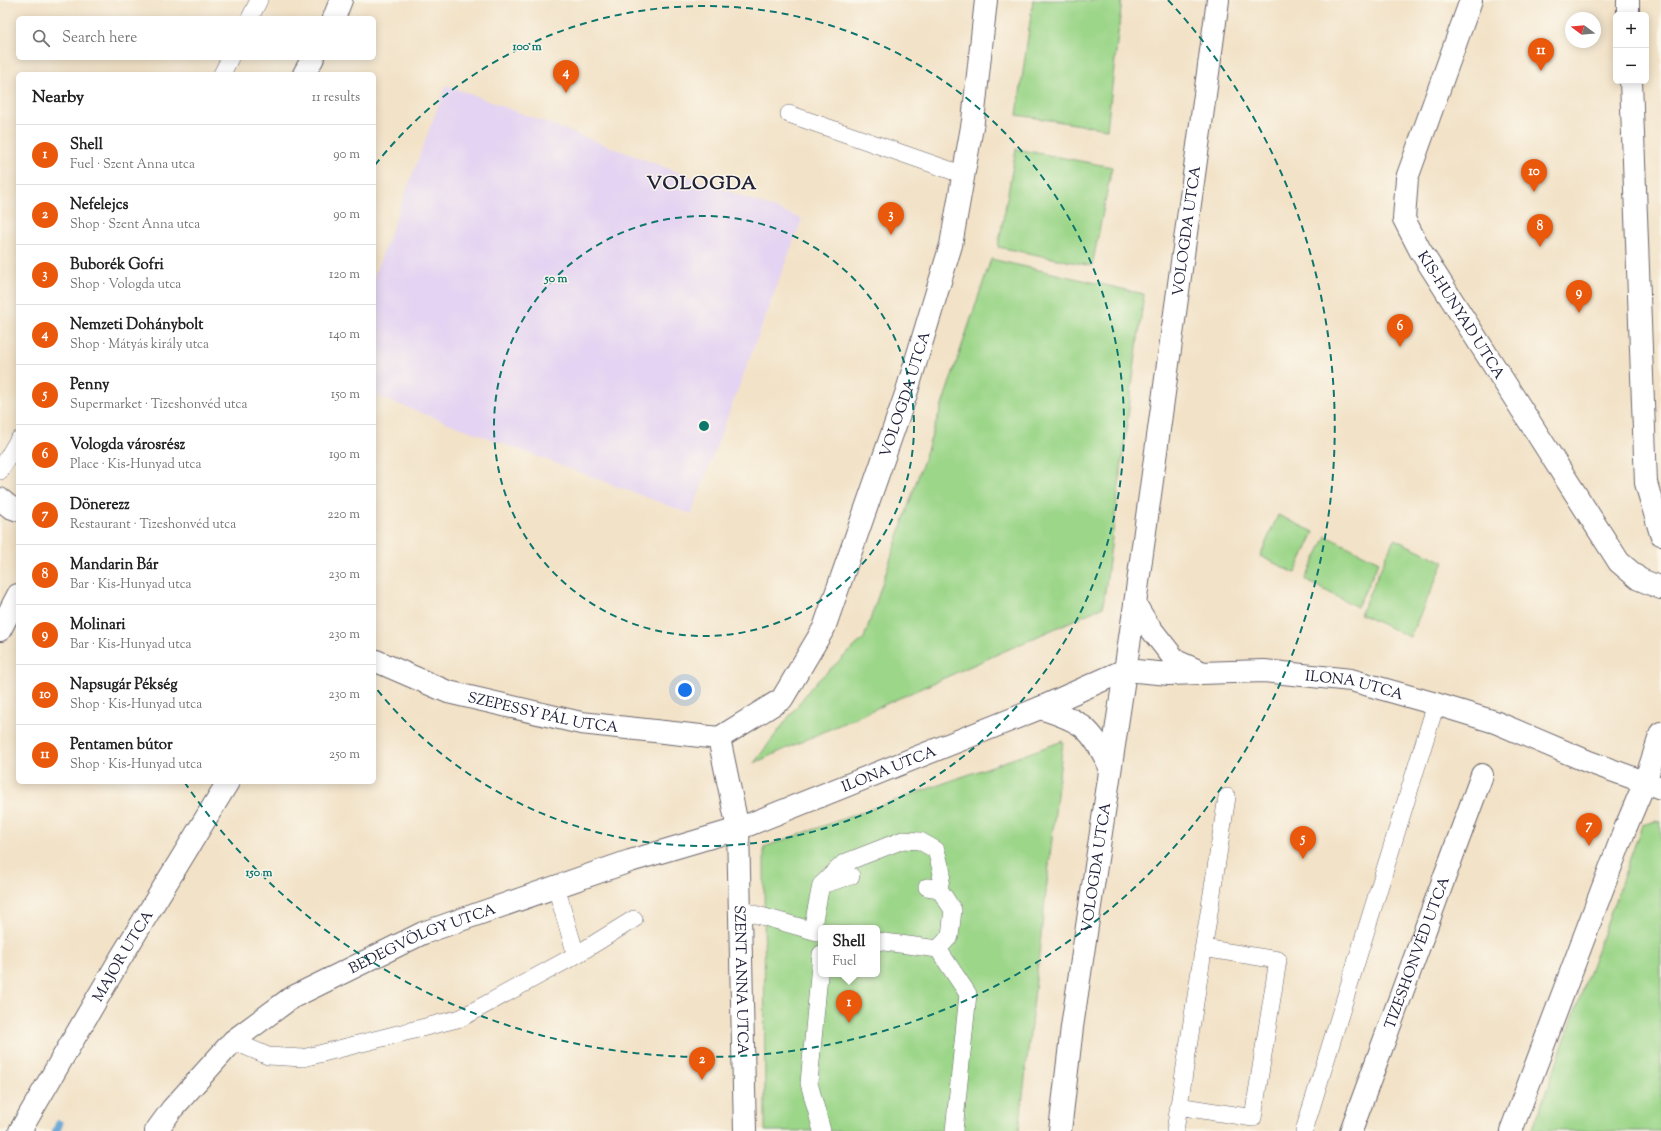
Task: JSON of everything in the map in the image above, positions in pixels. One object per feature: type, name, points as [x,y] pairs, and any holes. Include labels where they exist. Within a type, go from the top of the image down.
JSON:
[{"type":"street","points":[[335,16],[341,0]]},
{"type":"street","name":"VOLOGDA UTCA","points":[[719,738],[782,699],[824,628],[908,387],[951,245],[973,121],[986,0]]},
{"type":"street","name":"VOLOGDA UTCA","points":[[1060,1131],[1072,1027],[1135,604],[1218,0]]},
{"type":"street","name":"KIS-HUNYAD UTCA","points":[[1471,0],[1407,178],[1404,219],[1420,250],[1619,562],[1639,579],[1661,588]]},
{"type":"street","points":[[1628,0],[1628,12]]},
{"type":"street","points":[[305,72],[312,60]]},
{"type":"street","points":[[1631,84],[1646,483],[1661,534]]},
{"type":"street","points":[[0,499],[10,507],[16,509]]},
{"type":"street","points":[[0,630],[16,599]]},
{"type":"street","points":[[1135,604],[1176,661],[1201,672]]},
{"type":"street","name":"SZEPESSY PÁL UTCA","points":[[376,661],[448,692],[581,723],[719,738]]},
{"type":"street","name":"ILONA UTCA","points":[[738,829],[1040,708],[1125,670],[1168,674],[1264,670],[1352,680],[1494,722],[1589,762],[1653,785]]},
{"type":"street","points":[[1040,708],[1065,716],[1085,728],[1099,744],[1110,767]]},
{"type":"street","points":[[1511,1131],[1625,829],[1653,785],[1661,733]]},
{"type":"street","name":"SZENT ANNA UTCA","points":[[719,738],[738,829],[745,1131]]},
{"type":"street","name":"TIZESHONVÉD UTCA","points":[[1351,1131],[1482,775]]},
{"type":"street","name":"MAJOR UTCA","points":[[20,1131],[120,959],[227,784]]},
{"type":"street","name":"BEDEGVÖLGY UTCA","points":[[156,1131],[172,1109],[232,1041],[291,998],[423,933],[630,861],[738,829]]},
{"type":"lane","points":[[251,16],[259,0]]},
{"type":"lane","points":[[223,72],[229,60]]},
{"type":"lane","points":[[789,114],[964,175]]},
{"type":"lane","points":[[0,471],[16,443]]},
{"type":"lane","points":[[1304,1131],[1436,704]]},
{"type":"lane","points":[[1175,1131],[1227,797]]},
{"type":"lane","points":[[740,910],[817,932],[821,885],[844,863],[903,840],[920,841],[936,850],[942,873],[933,888],[953,910],[950,936],[938,949]]},
{"type":"lane","points":[[821,885],[851,876]]},
{"type":"lane","points":[[556,886],[576,955]]},
{"type":"lane","points":[[232,1041],[268,1056],[303,1058],[461,1018],[576,955],[634,919]]},
{"type":"lane","points":[[880,941],[938,949],[968,994],[954,1131]]},
{"type":"lane","points":[[1178,1106],[1253,1118],[1278,960],[1203,948]]},
{"type":"lane","points":[[819,977],[809,1083],[822,1131]]},
{"type":"shaded area","points":[[446,85],[802,219],[691,514],[376,396],[376,272]]},
{"type":"green space","points":[[1033,0],[1122,0],[1107,129],[1017,115]]},
{"type":"green space","points":[[1016,149],[1112,167],[1092,266],[998,247]]},
{"type":"green space","points":[[991,259],[1144,294],[1103,607],[754,763],[813,685],[864,638]]},
{"type":"green space","points":[[1278,515],[1314,532],[1295,573],[1260,556]]},
{"type":"green space","points":[[1326,536],[1379,562],[1357,607],[1305,580]]},
{"type":"green space","points":[[1394,539],[1444,562],[1410,637],[1360,614]]},
{"type":"green space","points":[[1063,741],[1019,1131],[765,1131],[764,847]]},
{"type":"green space","points":[[1656,821],[1661,822],[1661,1131],[1532,1131],[1642,825]]},
{"type":"waterway","points":[[56,1131],[59,1124]]},
{"type":"place","name":"Pentamen bútor","points":[[1541,71]]},
{"type":"place","name":"Nemzeti Dohánybolt","points":[[566,93]]},
{"type":"place","name":"Napsugár Pékség","points":[[1534,192]]},
{"type":"place","name":"Buborék Gofri","points":[[891,235]]},
{"type":"place","name":"Mandarin Bár","points":[[1540,247]]},
{"type":"place","name":"Molinari","points":[[1579,313]]},
{"type":"place","name":"Vologda városrész","points":[[1400,347]]},
{"type":"place","name":"Dönerezz","points":[[1589,846]]},
{"type":"place","name":"Penny","points":[[1303,859]]},
{"type":"place","name":"Shell","points":[[849,1023]]},
{"type":"place","name":"Nefelejcs","points":[[702,1080]]},
{"type":"district","name":"VOLOGDA","points":[[702,182]]}]
